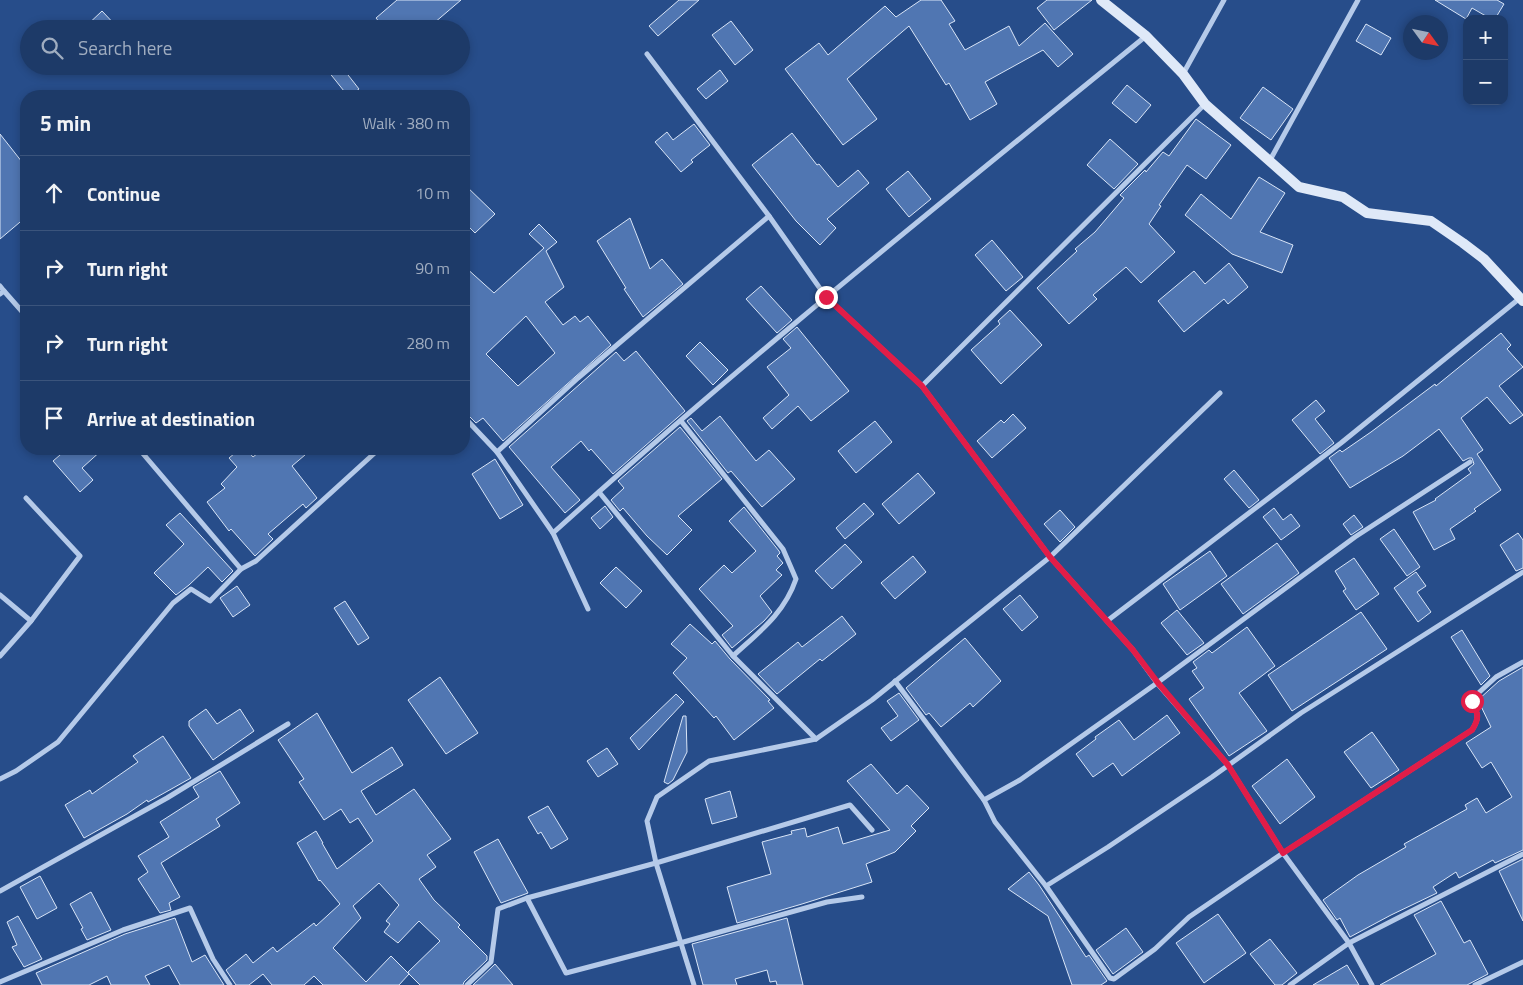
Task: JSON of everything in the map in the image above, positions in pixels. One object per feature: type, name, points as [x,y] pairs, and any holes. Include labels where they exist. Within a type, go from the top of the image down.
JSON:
[{"type":"street","points":[[1101,0],[1146,36],[1183,74],[1205,104],[1269,162],[1299,186],[1343,198],[1367,213],[1431,222],[1463,242],[1484,259],[1522,299],[1341,442],[1107,621]]},
{"type":"street","points":[[1183,74],[1224,0]]},
{"type":"street","points":[[1269,162],[1358,0]]},
{"type":"street","points":[[553,533],[826,297],[1146,36]]},
{"type":"street","points":[[647,54],[769,216],[826,297],[922,386],[1050,557],[1133,650],[1158,683],[1228,765],[1283,853],[1349,943],[1372,985]]},
{"type":"street","points":[[922,386],[1205,104]]},
{"type":"street","points":[[497,452],[578,378],[769,216]]},
{"type":"street","points":[[0,286],[2,292],[20,310]]},
{"type":"street","points":[[694,985],[656,863],[646,821],[657,797],[709,761],[816,739],[872,700],[1050,557],[1220,394]]},
{"type":"street","points":[[681,421],[783,549],[796,579],[791,595],[779,612],[732,656]]},
{"type":"street","points":[[470,423],[497,452],[553,533],[588,609]]},
{"type":"street","points":[[144,455],[241,568]]},
{"type":"street","points":[[0,779],[16,771],[58,742],[173,603],[191,589],[210,600],[241,568],[256,561],[372,455]]},
{"type":"street","points":[[984,800],[1020,780],[1158,683],[1355,537],[1470,462]]},
{"type":"street","points":[[599,492],[732,656],[816,739]]},
{"type":"street","points":[[0,656],[31,621],[80,556],[26,498]]},
{"type":"street","points":[[1046,886],[1116,842],[1302,713],[1523,572]]},
{"type":"street","points":[[0,595],[31,621]]},
{"type":"street","points":[[895,681],[984,800],[995,822],[1046,886],[1110,978],[1114,979],[1155,949],[1189,917],[1283,853],[1472,730],[1478,722],[1477,712],[1472,701],[1474,697],[1496,677],[1523,662]]},
{"type":"street","points":[[0,891],[167,798],[288,724]]},
{"type":"street","points":[[466,985],[491,962],[498,909],[527,898],[656,863],[850,805],[872,830]]},
{"type":"street","points":[[1290,985],[1349,943],[1523,854]]},
{"type":"street","points":[[527,898],[566,973],[827,902],[862,898]]},
{"type":"street","points":[[0,982],[123,930],[190,908],[213,960],[230,985]]},
{"type":"street","points":[[1475,985],[1523,962]]},
{"type":"building","points":[[397,0],[461,0],[438,20],[378,20],[376,18]]},
{"type":"building","points":[[679,0],[699,0],[658,36],[649,26]]},
{"type":"building","points":[[921,0],[941,0],[955,21],[949,24],[965,50],[1009,26],[1019,46],[1045,23],[1073,54],[1058,67],[1043,50],[985,82],[997,104],[970,120],[949,83],[946,85],[909,26],[847,79],[877,119],[843,145],[785,69],[819,43],[828,55],[885,6],[896,17]]},
{"type":"building","points":[[1047,0],[1092,0],[1054,30],[1037,8]]},
{"type":"building","points":[[1435,0],[1497,0],[1504,4],[1497,15],[1484,15],[1472,8],[1468,15],[1463,15],[1463,17]]},
{"type":"building","points":[[102,11],[110,20],[92,20]]},
{"type":"building","points":[[731,21],[753,50],[735,65],[712,35]]},
{"type":"building","points":[[1366,24],[1391,38],[1381,55],[1356,41]]},
{"type":"building","points":[[720,70],[728,81],[706,99],[697,89]]},
{"type":"building","points":[[331,75],[348,75],[359,89],[343,90]]},
{"type":"building","points":[[1127,85],[1151,105],[1136,123],[1112,103]]},
{"type":"building","points":[[1263,87],[1293,109],[1271,140],[1240,118]]},
{"type":"building","points":[[1196,119],[1231,145],[1206,179],[1187,165],[1159,205],[1161,206],[1149,224],[1175,252],[1141,283],[1126,267],[1093,295],[1097,299],[1069,324],[1037,288],[1077,251],[1075,249],[1095,232],[1124,198],[1120,195],[1145,170],[1146,172],[1163,152],[1169,156]]},
{"type":"building","points":[[694,124],[710,145],[691,160],[693,162],[681,172],[655,142],[667,132],[673,140]]},
{"type":"building","points":[[792,133],[817,165],[819,164],[838,187],[858,170],[869,183],[827,219],[836,228],[820,245],[796,221],[752,165]]},
{"type":"building","points":[[0,134],[20,159],[20,222],[0,239]]},
{"type":"building","points":[[1110,139],[1138,164],[1114,189],[1087,165]]},
{"type":"building","points":[[908,171],[931,199],[909,217],[886,189]]},
{"type":"building","points":[[1259,177],[1285,193],[1260,232],[1293,245],[1282,273],[1232,254],[1185,215],[1201,194],[1231,219]]},
{"type":"building","points":[[470,190],[495,214],[475,233],[470,228]]},
{"type":"building","points":[[630,218],[650,269],[662,259],[683,284],[643,317],[624,289],[626,288],[597,241]]},
{"type":"building","points":[[539,224],[557,242],[546,251],[564,287],[545,302],[563,325],[575,316],[580,322],[588,316],[611,345],[503,441],[483,418],[476,423],[470,417],[470,271],[494,293],[544,248],[529,234]],"holes":[[[526,316],[555,353],[518,386],[486,354]]]},
{"type":"building","points":[[992,240],[1023,277],[1006,291],[975,255]]},
{"type":"building","points":[[1229,263],[1248,287],[1228,304],[1224,299],[1184,332],[1158,301],[1194,271],[1205,284]]},
{"type":"building","points":[[761,286],[792,320],[777,333],[746,299]]},
{"type":"building","points":[[1010,310],[1042,345],[1001,384],[971,350],[1000,324],[998,321]]},
{"type":"building","points":[[797,327],[849,391],[811,421],[798,406],[772,429],[763,418],[789,395],[767,367],[791,348],[783,339]]},
{"type":"building","points":[[1501,333],[1511,345],[1507,349],[1523,367],[1499,386],[1523,415],[1510,424],[1487,397],[1461,418],[1483,450],[1477,454],[1501,490],[1450,529],[1455,539],[1434,550],[1413,512],[1436,500],[1471,473],[1468,469],[1474,464],[1472,458],[1463,461],[1439,429],[1403,456],[1350,488],[1329,458],[1340,450],[1342,452],[1435,384],[1436,386]]},
{"type":"building","points":[[700,342],[728,370],[713,385],[686,356]]},
{"type":"building","points":[[636,351],[685,411],[613,474],[591,449],[589,451],[581,441],[551,467],[580,500],[565,513],[509,447],[616,352],[624,361]]},
{"type":"building","points":[[1316,400],[1325,411],[1315,419],[1334,443],[1320,454],[1292,420]]},
{"type":"building","points":[[1013,414],[1026,428],[992,458],[977,441],[1001,420],[1004,423]]},
{"type":"building","points":[[720,416],[756,461],[769,450],[795,479],[762,507],[731,471],[728,473],[687,421],[691,418],[702,431]]},
{"type":"building","points":[[875,421],[892,442],[856,473],[838,451]]},
{"type":"building","points":[[680,427],[722,479],[678,516],[692,530],[667,555],[647,536],[623,508],[620,511],[611,500],[624,488],[618,481]]},
{"type":"building","points":[[60,455],[96,455],[82,468],[93,480],[80,492],[53,461]]},
{"type":"building","points":[[233,455],[251,455],[253,457],[256,455],[305,455],[292,466],[317,498],[306,508],[303,504],[268,534],[273,539],[255,556],[231,529],[229,531],[207,502],[225,488],[221,484],[237,467],[229,458]]},
{"type":"building","points":[[495,459],[523,505],[500,519],[472,474]]},
{"type":"building","points":[[1234,470],[1259,500],[1249,508],[1224,479]]},
{"type":"building","points":[[918,473],[935,493],[899,524],[882,504]]},
{"type":"building","points":[[864,503],[874,514],[845,539],[836,528]]},
{"type":"building","points":[[605,506],[613,517],[600,529],[591,518]]},
{"type":"building","points":[[744,507],[779,551],[780,553],[777,556],[783,563],[776,570],[782,575],[760,596],[772,612],[732,648],[722,635],[733,626],[699,589],[724,565],[732,573],[756,551],[729,521]]},
{"type":"building","points":[[1274,508],[1283,520],[1291,514],[1300,526],[1281,540],[1263,517]]},
{"type":"building","points":[[1060,510],[1075,527],[1060,542],[1044,524]]},
{"type":"building","points":[[180,513],[233,571],[222,582],[208,567],[176,595],[154,573],[184,544],[166,525]]},
{"type":"building","points":[[1354,515],[1363,527],[1351,535],[1343,524]]},
{"type":"building","points":[[1394,529],[1420,567],[1407,576],[1380,539]]},
{"type":"building","points":[[1518,533],[1523,540],[1523,568],[1516,571],[1500,545]]},
{"type":"building","points":[[1277,543],[1299,573],[1243,614],[1221,584]]},
{"type":"building","points":[[845,544],[862,562],[832,589],[815,571]]},
{"type":"building","points":[[1210,551],[1227,576],[1180,610],[1163,584]]},
{"type":"building","points":[[913,556],[926,572],[895,599],[881,583]]},
{"type":"building","points":[[1354,558],[1379,594],[1356,610],[1343,591],[1346,589],[1335,571]]},
{"type":"building","points":[[616,567],[642,591],[626,608],[600,583]]},
{"type":"building","points":[[1416,572],[1426,586],[1417,592],[1431,612],[1418,622],[1394,588]]},
{"type":"building","points":[[237,586],[250,605],[233,617],[220,598]]},
{"type":"building","points":[[1020,595],[1038,617],[1022,631],[1003,609]]},
{"type":"building","points":[[345,601],[369,638],[358,645],[334,608]]},
{"type":"building","points":[[1177,610],[1204,643],[1187,655],[1161,623]]},
{"type":"building","points":[[1361,612],[1387,649],[1292,711],[1268,675]]},
{"type":"building","points":[[842,616],[856,634],[822,661],[820,659],[777,694],[758,674],[798,642],[802,647]]},
{"type":"building","points":[[690,624],[712,644],[715,641],[770,700],[768,701],[774,708],[734,740],[716,716],[714,718],[673,673],[687,658],[671,644]]},
{"type":"building","points":[[1247,627],[1275,666],[1239,693],[1267,731],[1229,756],[1189,699],[1204,688],[1192,671],[1197,668],[1193,662],[1209,650],[1212,653]]},
{"type":"building","points":[[1462,630],[1490,676],[1481,685],[1451,637]]},
{"type":"building","points":[[965,638],[1001,681],[973,707],[970,703],[941,727],[929,713],[926,715],[906,688]]},
{"type":"building","points":[[1523,667],[1523,850],[1495,863],[1493,860],[1459,878],[1456,872],[1433,887],[1437,893],[1350,937],[1340,918],[1337,920],[1323,900],[1358,875],[1406,847],[1404,844],[1467,809],[1465,805],[1477,798],[1486,813],[1512,797],[1491,762],[1482,768],[1466,743],[1491,727],[1478,700],[1499,681]]},
{"type":"building","points":[[440,677],[478,733],[446,754],[408,700]]},
{"type":"building","points":[[899,693],[919,720],[891,741],[881,728],[898,716],[887,701]]},
{"type":"building","points":[[676,694],[684,702],[639,750],[630,738]]},
{"type":"building","points":[[206,709],[217,724],[240,709],[254,731],[213,760],[189,726],[189,721]]},
{"type":"building","points":[[317,713],[352,773],[392,747],[403,765],[361,791],[376,815],[414,789],[451,839],[427,855],[436,867],[419,879],[434,900],[460,925],[458,927],[487,956],[487,960],[463,985],[420,985],[409,974],[399,985],[323,985],[314,976],[304,985],[272,985],[263,974],[249,985],[236,985],[226,970],[246,954],[253,963],[273,947],[277,952],[314,923],[316,926],[340,904],[319,881],[297,843],[316,831],[337,869],[373,841],[358,818],[350,823],[341,809],[324,820],[299,782],[304,779],[278,740]],"holes":[[[379,883],[399,905],[386,921],[390,924],[384,932],[398,943],[419,921],[440,941],[408,972],[409,974],[391,956],[366,982],[333,948],[361,918],[353,906]]]},
{"type":"building","points":[[1167,715],[1180,733],[1122,776],[1113,763],[1093,777],[1076,754],[1096,739],[1095,737],[1119,720],[1134,740]]},
{"type":"building","points":[[683,716],[686,716],[687,752],[673,780],[668,784],[664,782]]},
{"type":"building","points":[[1372,732],[1399,770],[1371,788],[1344,752]]},
{"type":"building","points":[[163,736],[191,778],[148,802],[147,800],[127,814],[84,838],[65,805],[90,790],[92,794],[138,762],[133,756]]},
{"type":"building","points":[[607,748],[618,764],[598,777],[587,761]]},
{"type":"building","points":[[1287,759],[1315,797],[1280,824],[1252,786]]},
{"type":"building","points":[[871,764],[897,794],[907,785],[929,808],[911,826],[916,831],[895,852],[866,864],[872,882],[737,923],[727,887],[771,874],[762,842],[792,834],[791,831],[805,828],[807,837],[838,827],[843,844],[890,830],[847,781]]},
{"type":"building","points":[[220,771],[240,803],[216,819],[220,826],[161,863],[180,897],[169,903],[171,910],[160,913],[138,879],[148,872],[138,856],[169,837],[160,822],[199,797],[193,787]]},
{"type":"building","points":[[730,791],[737,817],[712,824],[705,799]]},
{"type":"building","points":[[548,806],[568,839],[551,849],[541,832],[538,834],[528,817]]},
{"type":"building","points":[[498,839],[528,893],[501,903],[474,852]]},
{"type":"building","points":[[1523,859],[1523,921],[1499,871]]},
{"type":"building","points":[[1029,872],[1086,957],[1089,955],[1107,981],[1101,985],[1072,985],[1048,916],[1008,889]]},
{"type":"building","points":[[40,876],[57,908],[37,919],[20,887]]},
{"type":"building","points":[[91,892],[111,930],[87,940],[81,929],[83,928],[70,904]]},
{"type":"building","points":[[1441,901],[1464,943],[1470,940],[1488,974],[1467,985],[1380,985],[1436,954],[1414,915]]},
{"type":"building","points":[[1218,914],[1246,953],[1204,983],[1176,943]]},
{"type":"building","points":[[18,916],[42,959],[24,967],[12,947],[17,945],[7,922]]},
{"type":"building","points":[[175,918],[192,962],[205,955],[224,985],[180,985],[169,965],[145,976],[150,985],[111,985],[107,976],[89,985],[42,985],[36,973],[125,934]]},
{"type":"building","points":[[787,918],[803,985],[777,985],[776,981],[770,982],[767,970],[735,979],[737,985],[703,985],[692,944]]},
{"type":"building","points":[[1126,928],[1143,952],[1113,974],[1096,950]]},
{"type":"building","points":[[1270,939],[1297,973],[1282,985],[1275,985],[1250,954]]},
{"type":"building","points":[[494,965],[513,985],[473,985]]},
{"type":"building","points":[[1347,965],[1359,985],[1313,985]]},
{"type":"route","points":[[826,297],[922,386],[1050,557],[1133,650],[1158,683],[1228,765],[1283,853],[1472,730],[1478,722],[1477,712],[1472,701]]}]
